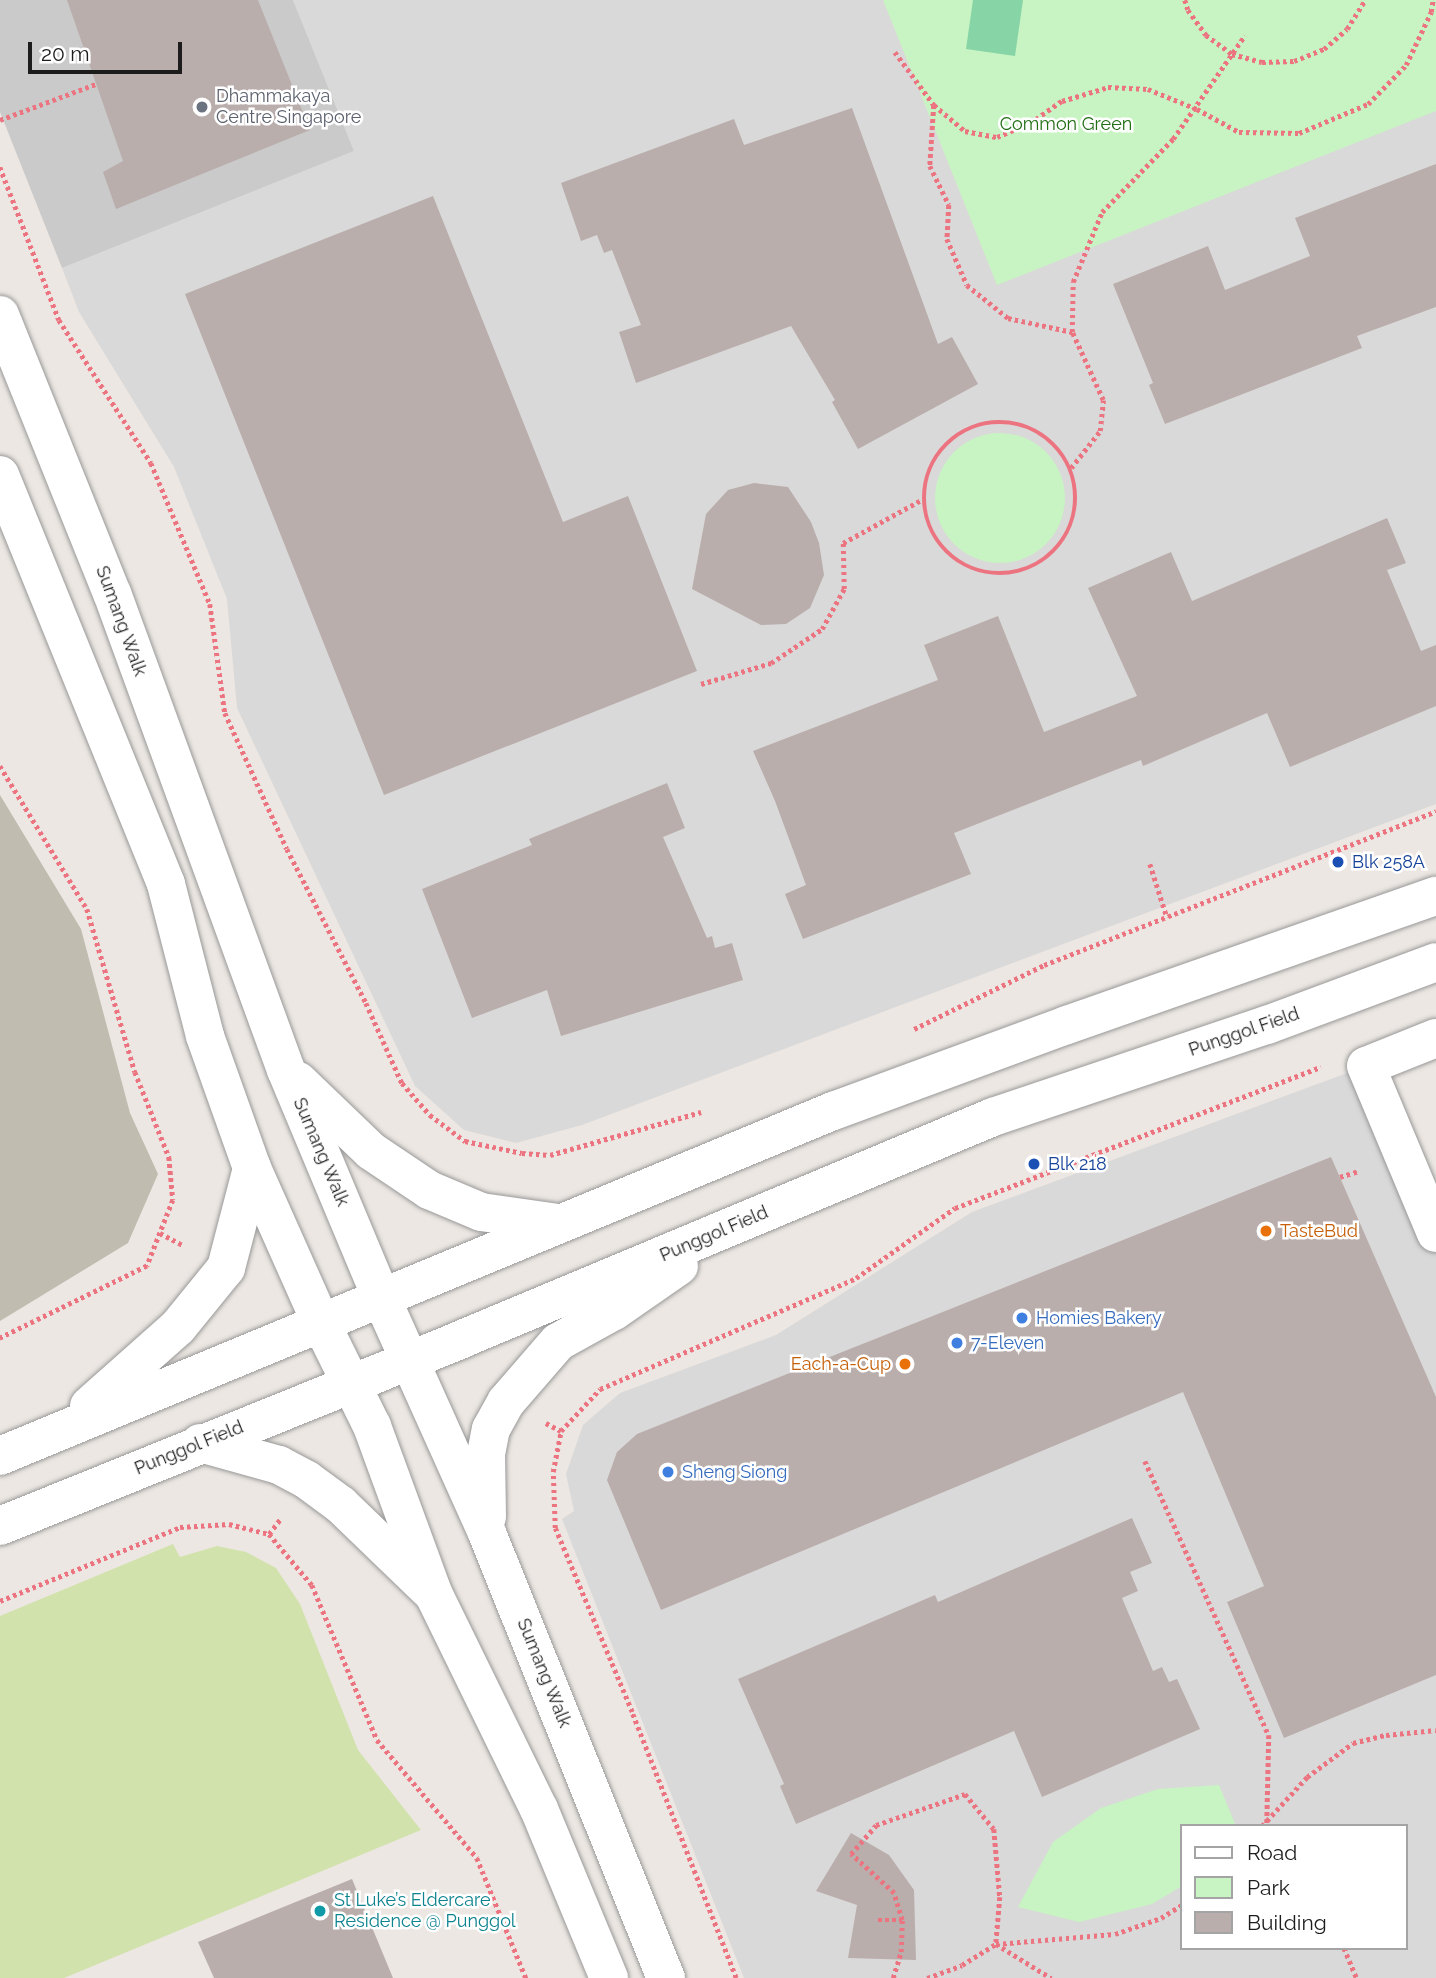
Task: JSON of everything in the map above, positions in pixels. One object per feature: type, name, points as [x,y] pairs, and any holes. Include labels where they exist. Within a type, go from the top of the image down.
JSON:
[{"type":"street","name":"Sumang Walk","points":[[0,315],[111,593],[286,1070],[381,1297],[487,1533],[666,1978]]},
{"type":"street","points":[[0,475],[166,884],[205,1036],[252,1168],[320,1321],[372,1426],[434,1595],[539,1809],[609,1978]]},
{"type":"street","points":[[0,1456],[320,1321],[846,1106],[1436,896]]},
{"type":"street","name":"Punggol Field","points":[[0,1526],[410,1360],[993,1116],[1267,1025],[1436,962]]},
{"type":"street","points":[[1436,1038],[1366,1066],[1436,1233]]},
{"type":"street","points":[[286,1070],[371,1151],[429,1190],[481,1212],[558,1223]]},
{"type":"street","points":[[65,1427],[178,1327],[226,1268],[252,1168]]},
{"type":"street","points":[[487,1533],[486,1454],[491,1429],[506,1402],[558,1342],[614,1311],[741,1223]]},
{"type":"street","points":[[200,1443],[279,1465],[307,1480],[341,1504],[434,1595]]},
{"type":"path","points":[[1185,0],[1188,10],[1206,36],[1232,54],[1262,62],[1294,61],[1324,49],[1348,29],[1365,0]]},
{"type":"path","points":[[895,52],[934,105],[964,131],[997,137],[1030,123],[1062,101],[1108,87],[1148,89],[1197,108],[1239,132],[1299,133],[1368,104],[1406,65],[1432,12],[1433,0]]},
{"type":"path","points":[[1071,468],[1100,431],[1103,400],[1072,332],[1073,282],[1102,212],[1173,139],[1245,35]]},
{"type":"path","points":[[0,120],[96,84]]},
{"type":"path","points":[[934,105],[930,166],[949,205],[947,239],[967,285],[1008,318],[1072,332]]},
{"type":"path","points":[[0,167],[59,320],[151,463],[210,604],[225,713],[287,849],[366,1003],[402,1083],[430,1115],[465,1141],[522,1153],[550,1155],[709,1110]]},
{"type":"path","points":[[1009,422],[1035,430],[1056,446],[1071,468],[1076,493],[1074,518],[1064,540],[1048,557],[1026,570],[990,573],[956,562],[939,544],[927,523],[923,499],[926,475],[939,452],[958,434],[983,423],[1009,422]]},
{"type":"path","points":[[701,684],[771,663],[822,629],[844,589],[843,543],[923,499]]},
{"type":"path","points":[[0,765],[87,909],[135,1072],[169,1157],[173,1200],[147,1266],[0,1338]]},
{"type":"path","points":[[910,1030],[1044,965],[1436,811]]},
{"type":"path","points":[[1150,864],[1167,917]]},
{"type":"path","points":[[736,1978],[632,1712],[555,1528],[553,1472],[561,1431],[600,1389],[856,1278],[955,1209],[1330,1063]]},
{"type":"path","points":[[1340,1177],[1366,1168]]},
{"type":"path","points":[[1145,1461],[1269,1735],[1264,1824]]},
{"type":"path","points":[[0,1601],[180,1527],[229,1524],[269,1534],[312,1585],[377,1741],[477,1858],[526,1978]]},
{"type":"path","points":[[1265,1824],[1307,1777],[1353,1743],[1386,1735],[1436,1730]]},
{"type":"path","points":[[893,1978],[901,1952],[902,1920],[894,1893],[851,1854],[876,1825],[965,1794],[993,1829],[1000,1897],[996,1944]]},
{"type":"path","points":[[927,1978],[962,1965],[996,1944],[1115,1934],[1161,1918],[1180,1906]]},
{"type":"path","points":[[878,1920],[902,1920]]},
{"type":"path","points":[[996,1944],[1051,1978]]},
{"type":"path","points":[[1346,1950],[1357,1978]]},
{"type":"shaded area","points":[[0,0],[293,0],[354,151],[62,268],[0,112]]},
{"type":"shaded area","points":[[293,0],[1436,0],[1436,804],[582,1125],[516,1143],[464,1130],[415,1086],[237,708],[227,599],[174,467],[79,312],[62,268],[354,151]]},
{"type":"shaded area","points":[[0,795],[81,929],[130,1113],[158,1174],[128,1243],[0,1321]]},
{"type":"shaded area","points":[[1366,1066],[1436,1233],[1436,1978],[744,1978],[562,1519],[574,1511],[566,1474],[583,1425],[620,1393],[776,1335],[972,1212]]},
{"type":"green space","name":"Common Green","points":[[883,0],[1436,0],[1436,111],[997,285]]},
{"type":"green space","points":[[973,0],[1023,0],[1015,56],[966,49]]},
{"type":"green space","points":[[1000,433],[1025,438],[1046,452],[1060,473],[1065,498],[1060,523],[1046,544],[1025,558],[1000,563],[975,558],[954,544],[940,523],[935,498],[940,473],[954,452],[975,438]]},
{"type":"green space","points":[[173,1544],[180,1557],[217,1546],[246,1552],[276,1568],[300,1604],[358,1750],[421,1830],[64,1978],[0,1978],[0,1616]]},
{"type":"green space","points":[[1219,1785],[1235,1824],[1180,1824],[1180,1887],[1152,1904],[1079,1922],[1018,1907],[1053,1842],[1101,1808],[1158,1789]]},
{"type":"building","name":"Dhammakaya Centre Singapore","points":[[67,0],[258,0],[310,130],[116,209],[103,172],[123,161]]},
{"type":"building","points":[[852,108],[938,344],[952,337],[978,384],[858,449],[832,402],[835,400],[791,326],[636,383],[619,332],[641,325],[612,250],[604,253],[597,235],[581,241],[561,183],[734,119],[744,145]]},
{"type":"building","points":[[1436,164],[1436,307],[1357,336],[1362,348],[1165,424],[1149,385],[1153,383],[1113,284],[1208,246],[1225,290],[1310,256],[1295,218]]},
{"type":"building","points":[[433,196],[563,522],[628,496],[697,671],[384,795],[185,294]]},
{"type":"building","points":[[754,483],[788,487],[811,522],[819,543],[824,575],[810,608],[786,624],[761,625],[692,589],[706,514],[728,490]]},
{"type":"building","points":[[1387,518],[1406,563],[1387,570],[1421,651],[1436,645],[1436,706],[1290,767],[1267,713],[1143,766],[1141,760],[954,833],[971,874],[803,939],[785,894],[806,885],[753,751],[938,680],[924,645],[998,616],[1044,732],[1137,696],[1088,588],[1171,552],[1192,601]]},
{"type":"building","points":[[667,783],[685,828],[663,837],[707,938],[712,936],[715,948],[732,943],[743,980],[561,1036],[547,990],[472,1018],[422,889],[532,845],[529,839]]},
{"type":"building","points":[[1331,1157],[1436,1397],[1436,1675],[1284,1738],[1227,1602],[1264,1586],[1183,1392],[661,1610],[607,1480],[617,1452],[637,1434]]},
{"type":"building","points":[[1132,1518],[1152,1563],[1130,1572],[1138,1591],[1122,1598],[1153,1671],[1162,1667],[1169,1682],[1177,1679],[1200,1729],[1042,1797],[1014,1731],[796,1824],[780,1786],[784,1784],[738,1679],[935,1595],[938,1602]]},
{"type":"building","points":[[851,1833],[889,1855],[914,1890],[916,1960],[848,1958],[857,1905],[816,1891]]},
{"type":"building","name":"St Luke’s Eldercare Residence @ Punggol","points":[[352,1879],[393,1978],[214,1978],[198,1942]]},
{"type":"place","name":"Dhammakaya Centre Singapore","points":[[202,107]]},
{"type":"place","name":"Blk 258A","points":[[1338,862]]},
{"type":"place","name":"Blk 218","points":[[1034,1164]]},
{"type":"place","name":"TasteBud","points":[[1266,1231]]},
{"type":"place","name":"Homies Bakery","points":[[1022,1318]]},
{"type":"place","name":"7-Eleven","points":[[957,1343]]},
{"type":"place","name":"Each-a-Cup","points":[[905,1364]]},
{"type":"place","name":"Sheng Siong","points":[[668,1472]]},
{"type":"place","name":"St Luke’s Eldercare Residence @ Punggol","points":[[320,1911]]}]
